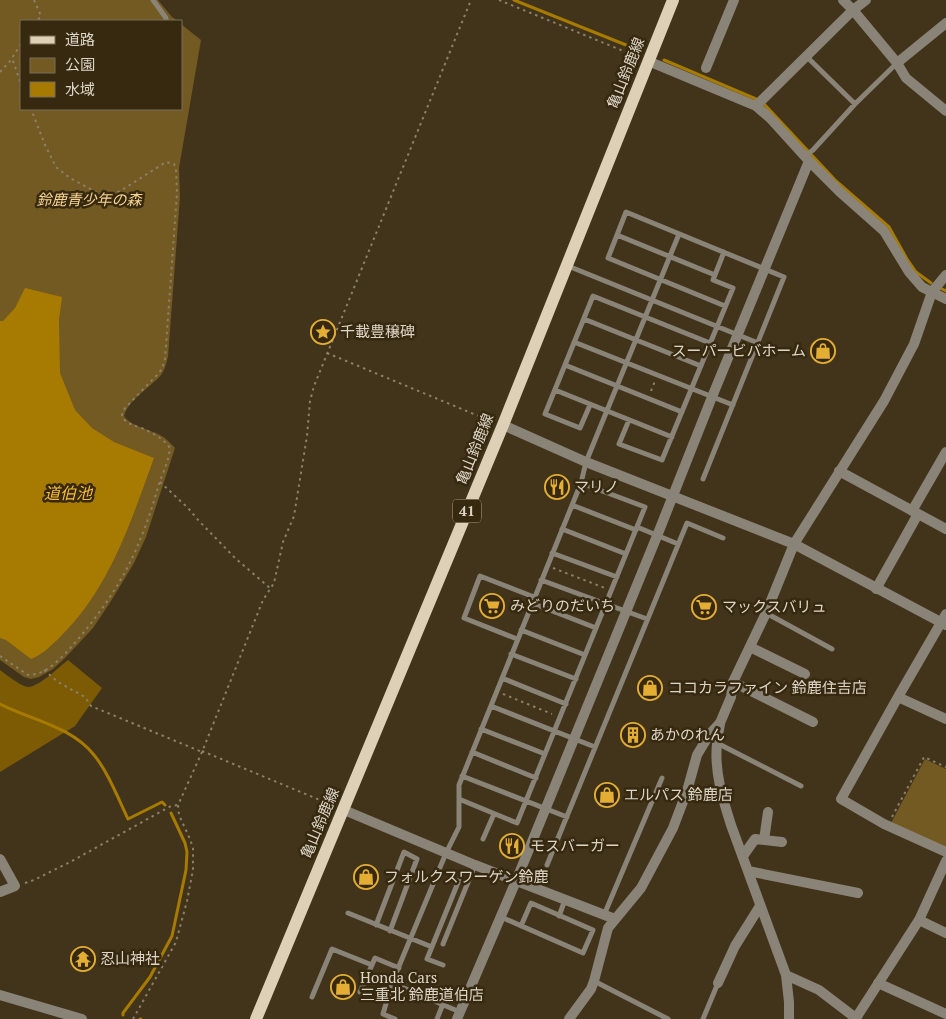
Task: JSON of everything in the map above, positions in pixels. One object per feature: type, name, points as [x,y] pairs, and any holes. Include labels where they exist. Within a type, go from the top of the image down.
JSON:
[{"type":"main road","name":"亀山鈴鹿線","points":[[256,1019],[503,425],[673,0]]},
{"type":"street","points":[[706,68],[734,0]]},
{"type":"street","points":[[843,0],[897,63],[906,78],[946,111]]},
{"type":"street","points":[[756,106],[853,10],[866,0]]},
{"type":"street","points":[[897,63],[946,23]]},
{"type":"street","points":[[648,61],[756,106],[808,156],[840,192],[884,231],[908,272],[922,287],[946,298]]},
{"type":"street","points":[[459,1015],[497,918],[516,881],[712,397],[739,335],[808,156]]},
{"type":"street","points":[[788,1019],[789,1002],[786,975],[724,805],[717,770],[717,743],[720,723],[731,697],[733,682],[766,613],[794,544],[884,401],[914,344],[932,292],[946,275]]},
{"type":"street","points":[[503,425],[586,462],[794,544],[876,588],[944,620],[841,799],[887,826],[946,852]]},
{"type":"street","points":[[876,588],[946,452]]},
{"type":"street","points":[[839,471],[946,529]]},
{"type":"street","points":[[750,646],[804,674]]},
{"type":"street","points":[[733,682],[813,722]]},
{"type":"street","points":[[898,697],[946,719]]},
{"type":"street","points":[[569,1019],[591,989],[608,928],[641,888],[674,828],[697,755],[709,735],[720,723]]},
{"type":"street","points":[[344,810],[475,865],[615,919]]},
{"type":"street","points":[[764,840],[768,812]]},
{"type":"street","points":[[743,856],[755,839],[782,842]]},
{"type":"street","points":[[0,859],[15,886],[0,892]]},
{"type":"street","points":[[786,975],[819,990],[857,1018],[919,920],[946,860]]},
{"type":"street","points":[[748,871],[858,893]]},
{"type":"street","points":[[718,984],[735,946],[760,906]]},
{"type":"street","points":[[919,920],[946,933]]},
{"type":"street","points":[[878,983],[946,1014]]},
{"type":"street","points":[[0,996],[82,1019]]},
{"type":"lane","points":[[153,0],[166,20]]},
{"type":"lane","points":[[806,56],[855,104]]},
{"type":"lane","points":[[808,156],[855,104],[897,63]]},
{"type":"lane","points":[[703,479],[784,277],[626,212],[608,258],[726,306]]},
{"type":"lane","points":[[617,234],[715,274]]},
{"type":"lane","points":[[395,1019],[383,1014],[398,968],[458,827],[458,785],[581,483],[586,462],[679,234]]},
{"type":"lane","points":[[628,420],[619,444],[662,460],[733,288],[713,280],[724,252]]},
{"type":"lane","points":[[566,266],[758,342]]},
{"type":"lane","points":[[590,404],[580,428],[545,414],[593,296],[710,343]]},
{"type":"lane","points":[[584,319],[701,366]]},
{"type":"lane","points":[[574,342],[733,405]]},
{"type":"lane","points":[[565,365],[682,412]]},
{"type":"lane","points":[[555,390],[672,437]]},
{"type":"lane","points":[[459,799],[517,823],[645,507],[581,483]]},
{"type":"lane","points":[[572,505],[678,544]]},
{"type":"lane","points":[[547,866],[687,523],[723,538]]},
{"type":"lane","points":[[562,529],[626,554]]},
{"type":"lane","points":[[552,553],[617,577]]},
{"type":"lane","points":[[517,639],[464,618],[480,576],[534,597]]},
{"type":"lane","points":[[541,580],[648,619]]},
{"type":"lane","points":[[532,603],[596,628]]},
{"type":"lane","points":[[766,613],[832,648]]},
{"type":"lane","points":[[521,630],[585,655]]},
{"type":"lane","points":[[511,654],[576,678]]},
{"type":"lane","points":[[502,678],[566,704]]},
{"type":"lane","points":[[490,706],[595,747]]},
{"type":"lane","points":[[481,729],[545,754]]},
{"type":"lane","points":[[717,743],[801,786]]},
{"type":"lane","points":[[472,752],[536,778]]},
{"type":"lane","points":[[462,776],[567,817]]},
{"type":"lane","points":[[604,915],[662,778]]},
{"type":"lane","points":[[483,839],[494,814]]},
{"type":"lane","points":[[376,924],[404,852],[417,859],[390,931]]},
{"type":"lane","points":[[443,944],[475,865]]},
{"type":"lane","points":[[443,965],[427,958],[459,880]]},
{"type":"lane","points":[[559,916],[565,899]]},
{"type":"lane","points":[[497,918],[521,926],[583,953],[593,930],[531,903],[521,926]]},
{"type":"lane","points":[[348,913],[432,947]]},
{"type":"lane","points":[[312,996],[332,949],[372,964]]},
{"type":"lane","points":[[360,992],[375,958],[398,968]]},
{"type":"lane","points":[[594,981],[668,1019]]},
{"type":"lane","points":[[392,983],[442,1004],[459,1015]]},
{"type":"lane","points":[[703,1019],[718,984]]},
{"type":"lane","points":[[437,1019],[442,1004]]},
{"type":"path","points":[[34,0],[41,16],[38,20]]},
{"type":"path","points":[[133,1019],[176,942],[187,901],[193,848],[179,815],[178,805],[202,752],[263,600],[274,584],[284,542],[294,516],[307,436],[310,401],[314,386],[471,0]]},
{"type":"path","points":[[499,0],[648,61]]},
{"type":"path","points":[[0,72],[20,46]]},
{"type":"path","points":[[12,58],[20,81]]},
{"type":"path","points":[[0,656],[28,676],[32,676],[53,666],[94,621],[107,604],[129,566],[143,534],[170,448],[167,442],[159,437],[144,429],[128,424],[123,420],[122,414],[125,408],[162,369],[165,360],[177,193],[174,164],[166,162],[107,198],[70,178],[56,167],[31,110]]},
{"type":"path","points":[[327,354],[503,425]]},
{"type":"path","points":[[160,482],[188,508],[235,558],[271,589]]},
{"type":"path","points":[[547,566],[612,590]]},
{"type":"path","points":[[44,670],[58,682],[85,696],[91,706],[344,810]]},
{"type":"path","points":[[496,692],[560,717]]},
{"type":"path","points":[[887,826],[924,757],[946,767]]},
{"type":"path","points":[[15,886],[34,880],[171,806],[178,805]]},
{"type":"green space","name":"鈴鹿青少年の森","points":[[0,0],[158,0],[176,20],[20,20],[20,110],[182,110],[182,25],[201,40],[179,168],[180,197],[168,357],[161,375],[135,399],[126,410],[124,416],[135,425],[162,436],[175,448],[146,537],[134,563],[93,628],[53,669],[39,677],[31,679],[24,677],[0,660]]},
{"type":"green space","points":[[925,759],[946,769],[946,848],[891,823]]},
{"type":"shaded area","points":[[68,660],[102,688],[75,726],[0,772],[0,670],[28,687],[38,684]]},
{"type":"water","name":"道伯池","points":[[25,288],[62,297],[59,320],[60,373],[75,410],[92,428],[114,442],[154,458],[137,506],[117,553],[93,597],[61,636],[43,652],[31,659],[6,640],[0,638],[0,321],[3,321],[15,308]]},
{"type":"waterway","points":[[514,0],[636,49]]},
{"type":"waterway","points":[[664,60],[756,99]]},
{"type":"waterway","points":[[765,105],[836,181],[889,227],[916,272],[931,283]]},
{"type":"waterway","points":[[942,289],[946,291]]},
{"type":"waterway","points":[[0,704],[62,730],[85,745],[104,769],[128,819],[162,802],[165,805]]},
{"type":"waterway","points":[[123,1015],[150,977],[172,936],[186,870],[187,852],[185,843],[171,813]]},
{"type":"place","name":"千載豊穣碑","points":[[323,332]]},
{"type":"place","name":"スーパービバホーム","points":[[823,351]]},
{"type":"place","name":"マリノ","points":[[557,487]]},
{"type":"place","name":"みどりのだいち","points":[[492,606]]},
{"type":"place","name":"マックスバリュ","points":[[704,607]]},
{"type":"place","name":"ココカラファイン 鈴鹿住吉店","points":[[650,688]]},
{"type":"place","name":"あかのれん","points":[[633,735]]},
{"type":"place","name":"エルパス 鈴鹿店","points":[[607,795]]},
{"type":"place","name":"モスバーガー","points":[[512,846]]},
{"type":"place","name":"フォルクスワーゲン鈴鹿","points":[[366,877]]},
{"type":"place","name":"忍山神社","points":[[83,959]]},
{"type":"place","name":"Honda Cars 三重北 鈴鹿道伯店","points":[[343,987]]}]
